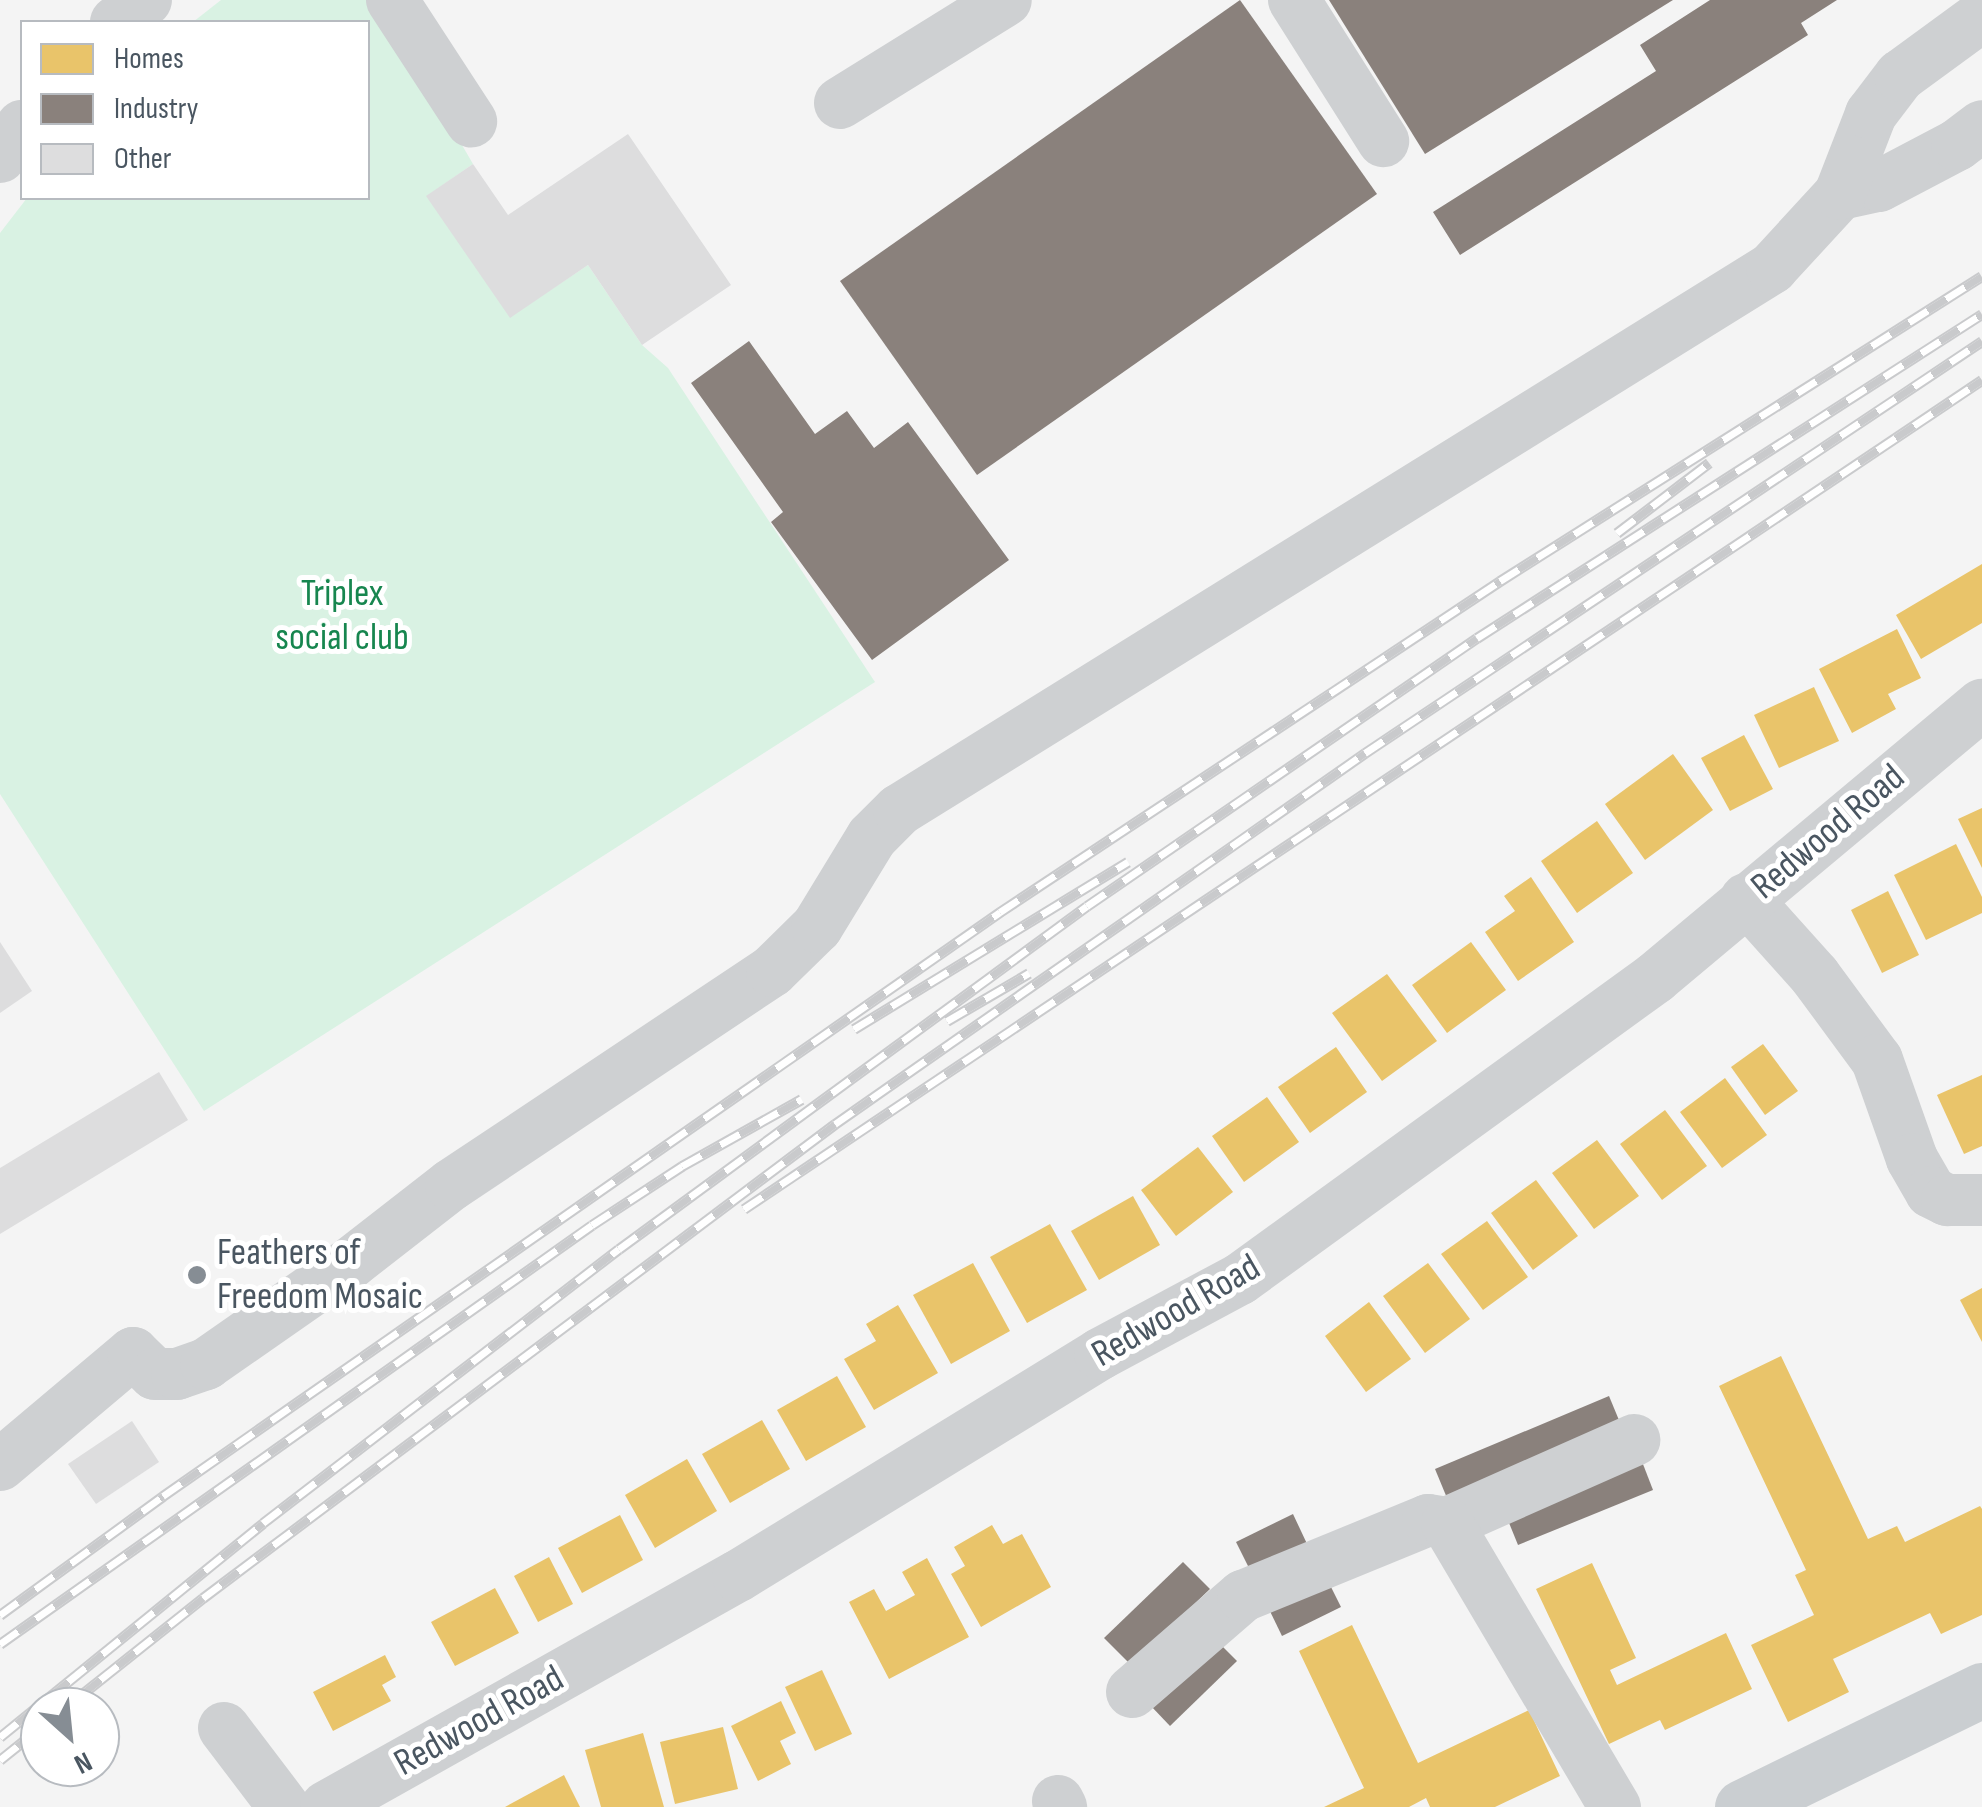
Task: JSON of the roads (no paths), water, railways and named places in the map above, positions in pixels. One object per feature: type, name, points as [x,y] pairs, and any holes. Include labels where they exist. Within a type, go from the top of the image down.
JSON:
[{"type":"main road","points":[[1742,1807],[1982,1690]]},
{"type":"street","points":[[119,20],[146,0]]},
{"type":"street","points":[[392,0],[471,121]]},
{"type":"street","points":[[840,103],[1006,0]]},
{"type":"street","points":[[1294,0],[1382,141]]},
{"type":"street","points":[[2,1458],[134,1353],[155,1374],[177,1374],[206,1364],[352,1262],[451,1185],[772,971],[817,927],[872,837],[898,810],[1686,325],[1772,268],[1840,194],[1871,114],[1900,76],[1982,16]]},
{"type":"street","points":[[1840,194],[1879,186],[1982,126]]},
{"type":"street","points":[[0,157],[20,129]]},
{"type":"street","name":"Redwood Road","points":[[326,1807],[738,1576],[1100,1354],[1240,1279],[1654,978],[1972,713]]},
{"type":"street","points":[[1746,899],[1814,976],[1878,1060],[1912,1159],[1931,1192],[1947,1200],[1982,1200]]},
{"type":"street","points":[[1132,1692],[1243,1596],[1428,1520],[1448,1523],[1634,1440]]},
{"type":"street","points":[[1448,1523],[1616,1807]]},
{"type":"street","points":[[224,1728],[284,1807]]},
{"type":"railway","points":[[0,1615],[163,1496],[1000,912],[1500,581],[1982,276]]},
{"type":"railway","points":[[0,1737],[263,1523],[619,1249],[1087,906],[1477,638],[1982,314]]},
{"type":"railway","points":[[91,1687],[203,1598],[835,1124],[1365,753],[1982,341]]},
{"type":"railway","points":[[744,1209],[1982,380]]},
{"type":"railway","points":[[1617,533],[1709,463]]},
{"type":"railway","points":[[854,1029],[1128,862]]},
{"type":"railway","points":[[947,1021],[1029,973]]},
{"type":"railway","points":[[0,1644],[592,1225],[682,1166],[802,1099]]},
{"type":"railway","points":[[0,1760],[20,1744]]},
{"type":"place","name":"Feathers of Freedom Mosaic","points":[[197,1275]]},
{"type":"park label","name":"Triplex social club","points":[[342,616]]}]
